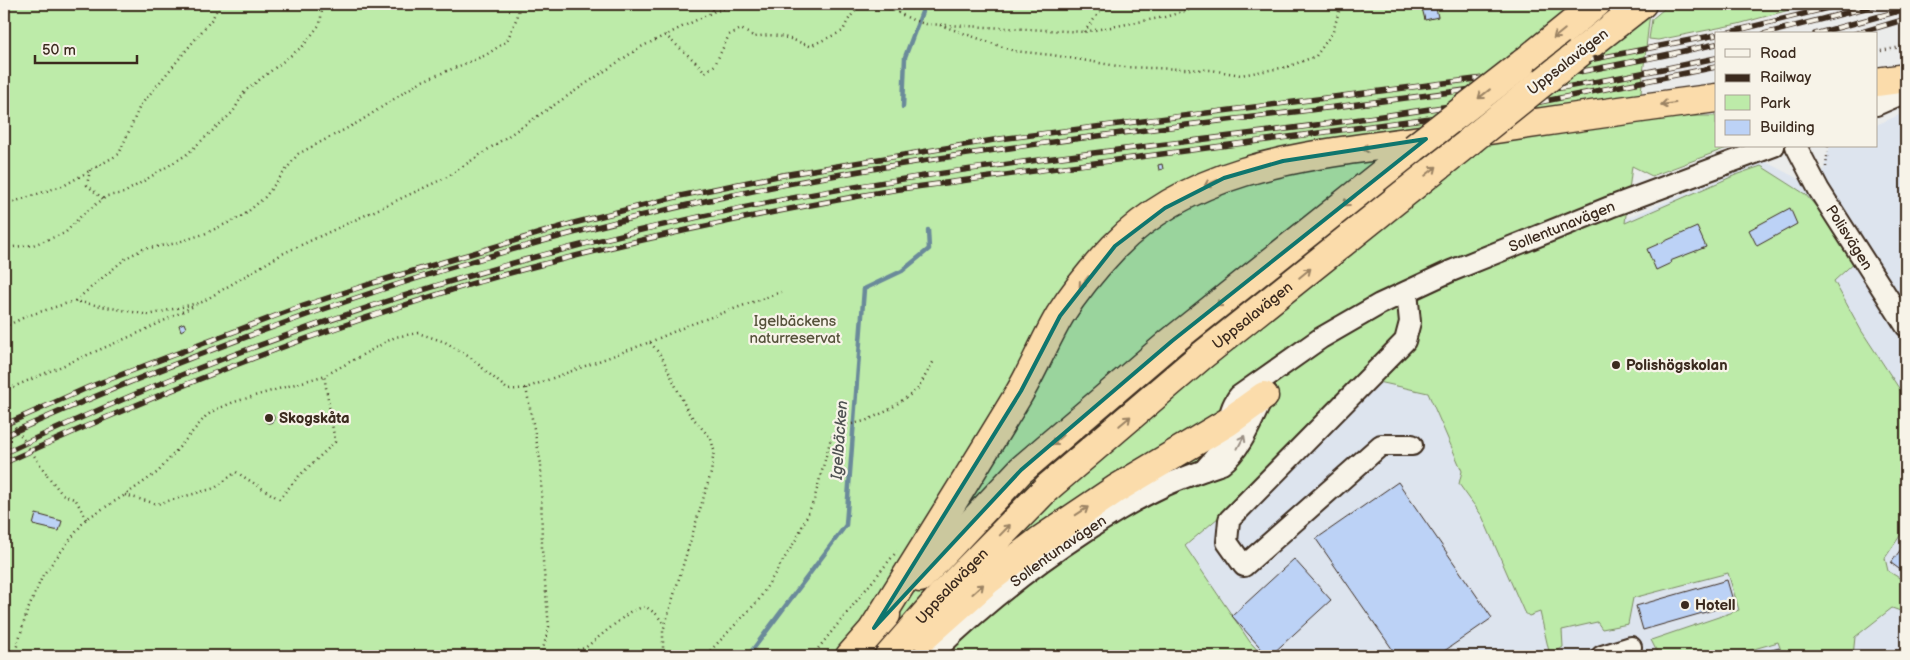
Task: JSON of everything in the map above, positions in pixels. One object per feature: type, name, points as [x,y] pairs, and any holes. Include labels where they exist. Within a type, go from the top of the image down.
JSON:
[{"type":"highway","name":"Uppsalavägen","points":[[850,656],[1021,470],[1172,341],[1596,4]]},
{"type":"highway","name":"Uppsalavägen","points":[[889,656],[942,595],[1047,488],[1199,358],[1642,4]]},
{"type":"highway","points":[[1878,82],[1906,78]]},
{"type":"highway","points":[[874,628],[1006,414],[1074,294],[1115,246],[1138,226],[1165,208],[1192,192],[1224,178],[1283,161],[1581,115],[1715,98]]},
{"type":"highway","points":[[902,656],[988,580],[1042,538],[1109,494],[1228,422],[1264,396]]},
{"type":"street","points":[[1878,104],[1906,92]]},
{"type":"street","name":"Sollentunavägen","points":[[1204,470],[1220,451],[1227,433],[1234,402],[1239,396],[1321,338],[1380,304],[1451,270],[1602,210],[1769,148]]},
{"type":"street","name":"Polisvägen","points":[[1797,148],[1818,190],[1906,326]]},
{"type":"street","points":[[1406,292],[1410,322],[1405,340],[1229,520],[1227,542],[1244,566],[1381,446],[1412,445]]},
{"type":"street","name":"Sollentunavägen","points":[[930,656],[1017,579],[1064,545],[1115,512],[1154,491],[1222,464],[1238,449],[1264,396],[1354,320]]},
{"type":"street","points":[[1602,656],[1631,647]]},
{"type":"path","points":[[4,205],[64,185],[119,154],[140,106],[212,19],[220,4]]},
{"type":"path","points":[[4,248],[33,245],[65,233],[82,215],[107,196],[124,193],[186,154],[233,112],[245,91],[303,46],[320,24],[323,4]]},
{"type":"path","points":[[4,327],[27,316],[74,301],[126,258],[143,249],[172,244],[204,234],[243,216],[265,197],[298,154],[359,122],[420,82],[486,55],[507,41],[518,15],[520,4]]},
{"type":"path","points":[[698,4],[715,10]]},
{"type":"path","points":[[4,391],[143,332],[202,302],[282,254],[447,177],[639,48],[715,10],[752,4]]},
{"type":"path","points":[[665,35],[705,72],[715,65],[729,35],[741,29],[755,37],[769,34],[782,36],[810,46],[843,31],[847,20],[858,7],[866,4]]},
{"type":"path","points":[[880,4],[925,24],[1084,32],[1165,17],[1208,4]]},
{"type":"path","points":[[1084,32],[1106,4]]},
{"type":"path","points":[[940,26],[1014,51],[1052,54],[1123,67],[1204,69],[1241,75],[1287,67],[1316,56],[1333,32],[1341,4],[1364,9]]},
{"type":"path","points":[[1878,52],[1906,46]]},
{"type":"path","points":[[90,170],[86,185],[103,199]]},
{"type":"path","points":[[14,656],[27,612],[43,575],[86,519],[158,472],[206,416],[234,402],[324,375],[395,337],[418,334],[445,342],[471,358],[508,390],[526,388],[650,342],[689,324],[781,292]]},
{"type":"path","points":[[74,301],[149,315],[202,302]]},
{"type":"path","points":[[650,342],[662,357],[688,412],[710,439],[714,450],[711,473],[665,625],[663,649],[670,656]]},
{"type":"path","points":[[702,656],[709,652],[758,601],[797,538],[814,500],[831,438],[843,426],[887,411],[917,390],[935,359]]},
{"type":"path","points":[[125,495],[157,504],[214,488],[236,472],[279,499],[299,476],[335,442],[324,375]]},
{"type":"path","points":[[526,388],[541,464],[542,550],[549,627],[541,656]]},
{"type":"path","points":[[4,410],[62,494],[76,500],[86,519]]},
{"type":"path","points":[[812,656],[901,546]]},
{"type":"path","points":[[553,656],[585,648],[630,612],[644,606],[656,614],[665,625]]},
{"type":"highlighted area","points":[[1426,139],[1172,341],[1021,470],[874,628],[1021,391],[1060,316],[1115,246],[1165,208],[1224,178],[1283,161]]},
{"type":"shaded area","name":"Polishögskolan","points":[[1906,112],[1906,656],[961,656],[1375,323],[1764,161],[1818,189],[1829,148],[1878,148],[1878,124]]},
{"type":"green space","name":"Igelbäckens naturreservat","points":[[4,4],[1651,4],[1638,118],[1715,116],[1715,148],[1727,148],[1652,176],[1632,166],[1625,223],[1738,174],[1761,166],[1805,194],[1839,233],[1858,259],[1834,281],[1861,330],[1906,399],[1906,527],[1885,558],[1888,571],[1906,582],[1906,613],[1892,608],[1855,637],[1853,656],[1783,656],[1778,642],[1730,656],[1659,656],[1651,640],[1739,610],[1728,573],[1633,598],[1628,624],[1602,629],[1597,622],[1562,630],[1563,647],[1550,656],[1540,612],[1529,616],[1524,612],[1482,516],[1459,484],[1462,471],[1428,393],[1361,378],[1297,438],[1219,517],[1185,546],[1250,642],[1263,656],[4,656]]},
{"type":"green space","points":[[1670,4],[1811,4],[1738,24],[1658,40],[1649,39],[1652,19]]},
{"type":"building","points":[[1421,4],[1435,4],[1438,17],[1425,20]]},
{"type":"building","points":[[1162,164],[1163,169],[1159,170],[1158,165]]},
{"type":"building","points":[[1790,208],[1797,224],[1757,246],[1749,230]]},
{"type":"building","points":[[1697,227],[1706,247],[1670,261],[1671,263],[1656,270],[1647,249]]},
{"type":"building","points":[[184,323],[186,328],[181,331],[179,325]]},
{"type":"building","name":"Skogskåta","points":[[269,413],[274,418],[269,423],[264,418]]},
{"type":"building","points":[[1398,482],[1492,618],[1437,656],[1397,656],[1316,539]]},
{"type":"building","points":[[36,514],[62,521],[59,531],[33,525]]},
{"type":"building","points":[[1906,542],[1906,574],[1891,563]]},
{"type":"building","points":[[1294,559],[1331,600],[1268,656],[1232,616]]},
{"type":"building","name":"Hotell","points":[[1727,580],[1734,604],[1643,630],[1636,606]]},
{"type":"building","points":[[1779,648],[1781,656],[1750,656]]},
{"type":"waterway","name":"Igelbäcken","points":[[903,107],[905,57],[925,4]]},
{"type":"waterway","name":"Igelbäcken","points":[[748,656],[846,525],[864,289],[902,271],[929,249],[928,230]]},
{"type":"railway","points":[[1730,32],[1844,4]]},
{"type":"railway","points":[[1772,32],[1881,4]]},
{"type":"railway","points":[[1822,32],[1906,9]]},
{"type":"railway","points":[[1862,32],[1906,19]]},
{"type":"railway","points":[[4,425],[89,387],[291,310],[373,283],[574,223],[680,196],[783,175],[1000,139],[1523,73],[1715,35]]},
{"type":"railway","points":[[4,436],[98,395],[290,321],[487,257],[686,205],[787,184],[907,163],[1088,137],[1493,86],[1597,69],[1715,44]]},
{"type":"railway","points":[[4,453],[174,378],[271,341],[416,292],[489,270],[637,231],[712,214],[860,186],[1007,164],[1418,111],[1589,83],[1715,58]]},
{"type":"railway","points":[[4,463],[152,398],[354,322],[475,283],[637,241],[739,219],[893,190],[1520,106],[1715,67]]},
{"type":"place","name":"Polishögskolan","points":[[1616,365]]},
{"type":"place","name":"Skogskåta","points":[[269,418]]},
{"type":"place","name":"Hotell","points":[[1685,605]]}]
